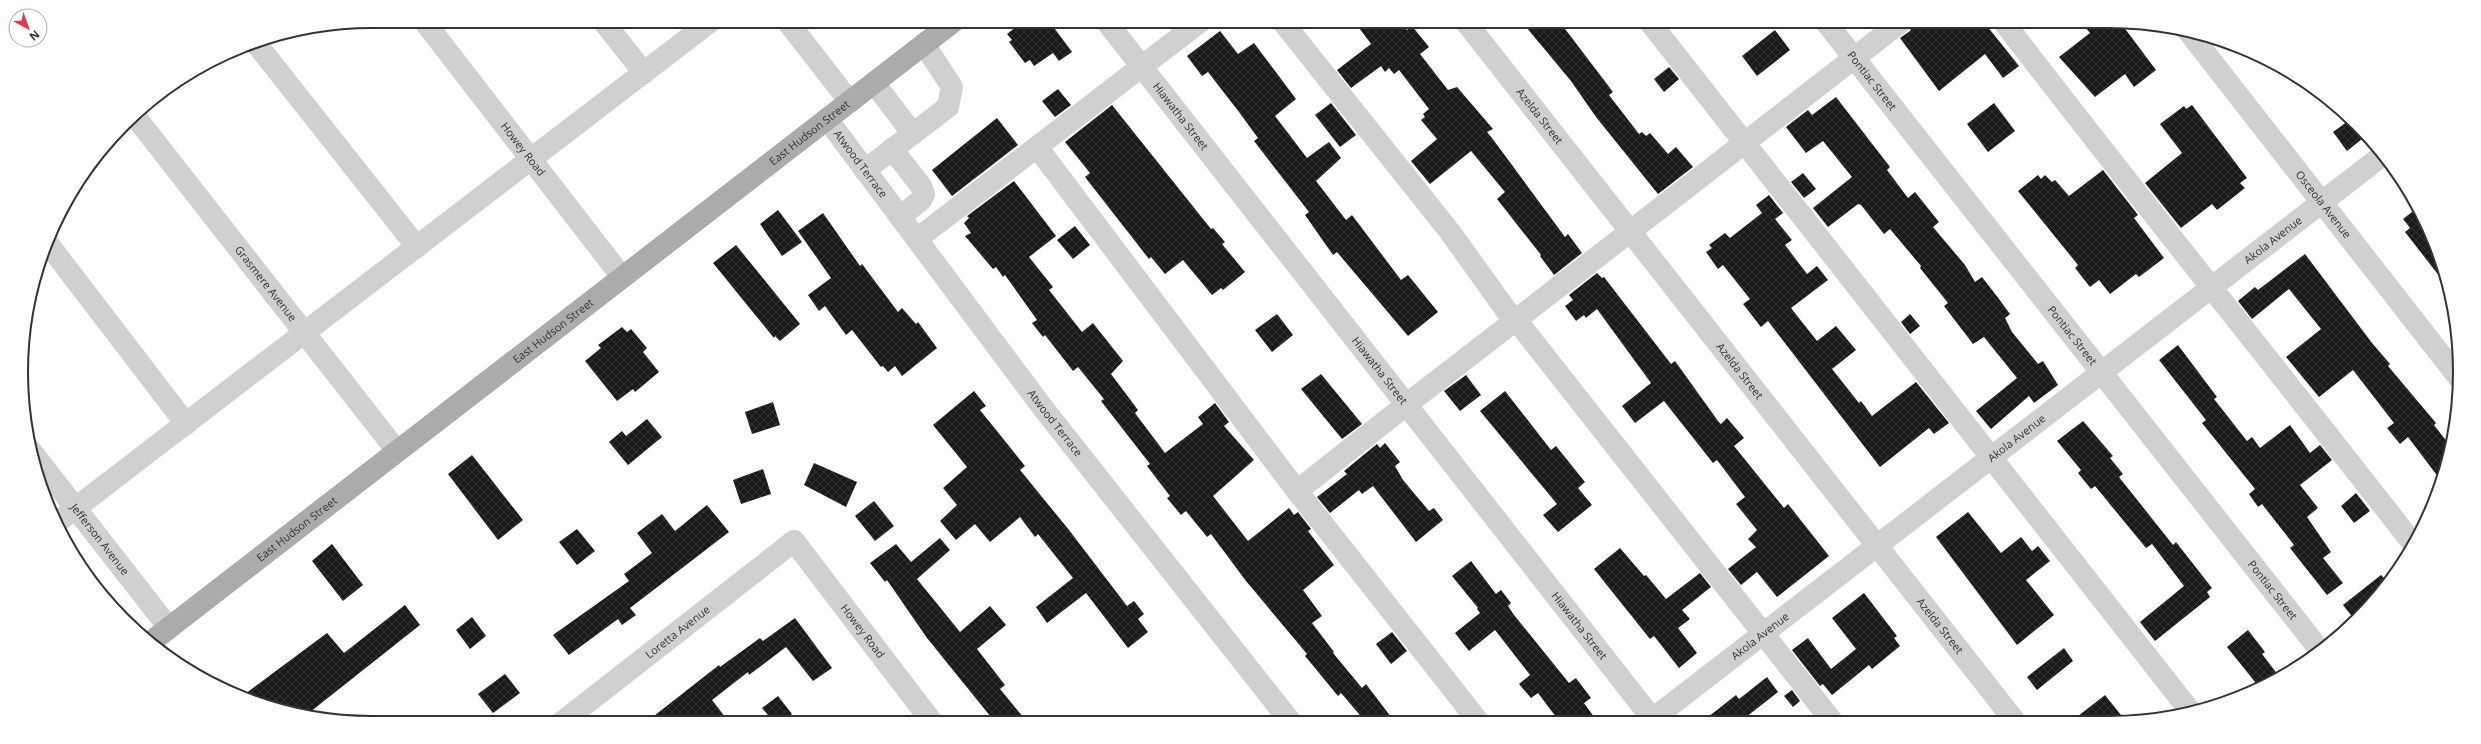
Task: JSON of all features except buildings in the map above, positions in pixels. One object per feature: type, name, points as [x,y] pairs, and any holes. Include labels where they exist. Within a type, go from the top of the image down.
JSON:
[{"type":"main road","name":"East Hudson Street","points":[[161,634],[945,28]]},
{"type":"street","name":"Howey Road","points":[[429,28],[622,278]]},
{"type":"street","points":[[609,28],[644,73]]},
{"type":"street","points":[[61,519],[532,160],[702,28]]},
{"type":"street","points":[[792,28],[850,102]]},
{"type":"street","name":"Hiawatha Street","points":[[1111,28],[1649,716]]},
{"type":"street","points":[[917,239],[1192,28]]},
{"type":"street","points":[[1288,28],[1450,232],[1506,310],[1517,321],[1828,716]]},
{"type":"street","name":"Azelda Street","points":[[1471,28],[2011,716]]},
{"type":"street","points":[[1655,28],[2187,706]]},
{"type":"street","name":"Pontiac Street","points":[[1831,28],[2317,646]]},
{"type":"street","points":[[1297,491],[1406,405],[1517,321],[1630,231],[1746,144],[1893,28]]},
{"type":"street","points":[[2008,28],[2090,135],[2213,287],[2410,539]]},
{"type":"street","name":"Osceola Avenue","points":[[2194,39],[2453,370]]},
{"type":"street","points":[[865,170],[948,107],[952,87],[924,44]]},
{"type":"street","points":[[259,47],[417,247]]},
{"type":"street","points":[[874,83],[914,134]]},
{"type":"street","name":"Atwood Terrace","points":[[827,119],[1043,408],[1285,716]]},
{"type":"street","name":"Grasmere Avenue","points":[[138,120],[397,452]]},
{"type":"street","points":[[1037,147],[1297,491],[1474,716]]},
{"type":"street","points":[[892,149],[921,186],[924,194],[921,200],[900,217]]},
{"type":"street","name":"Akola Avenue","points":[[1657,716],[1876,545],[2102,373],[2378,158]]},
{"type":"street","points":[[51,248],[186,424]]},
{"type":"street","name":"Jefferson Avenue","points":[[41,463],[76,508],[161,634]]},
{"type":"street","name":"Howey Road","points":[[794,541],[927,716]]},
{"type":"street","name":"Loretta Avenue","points":[[570,716],[794,541]]}]
